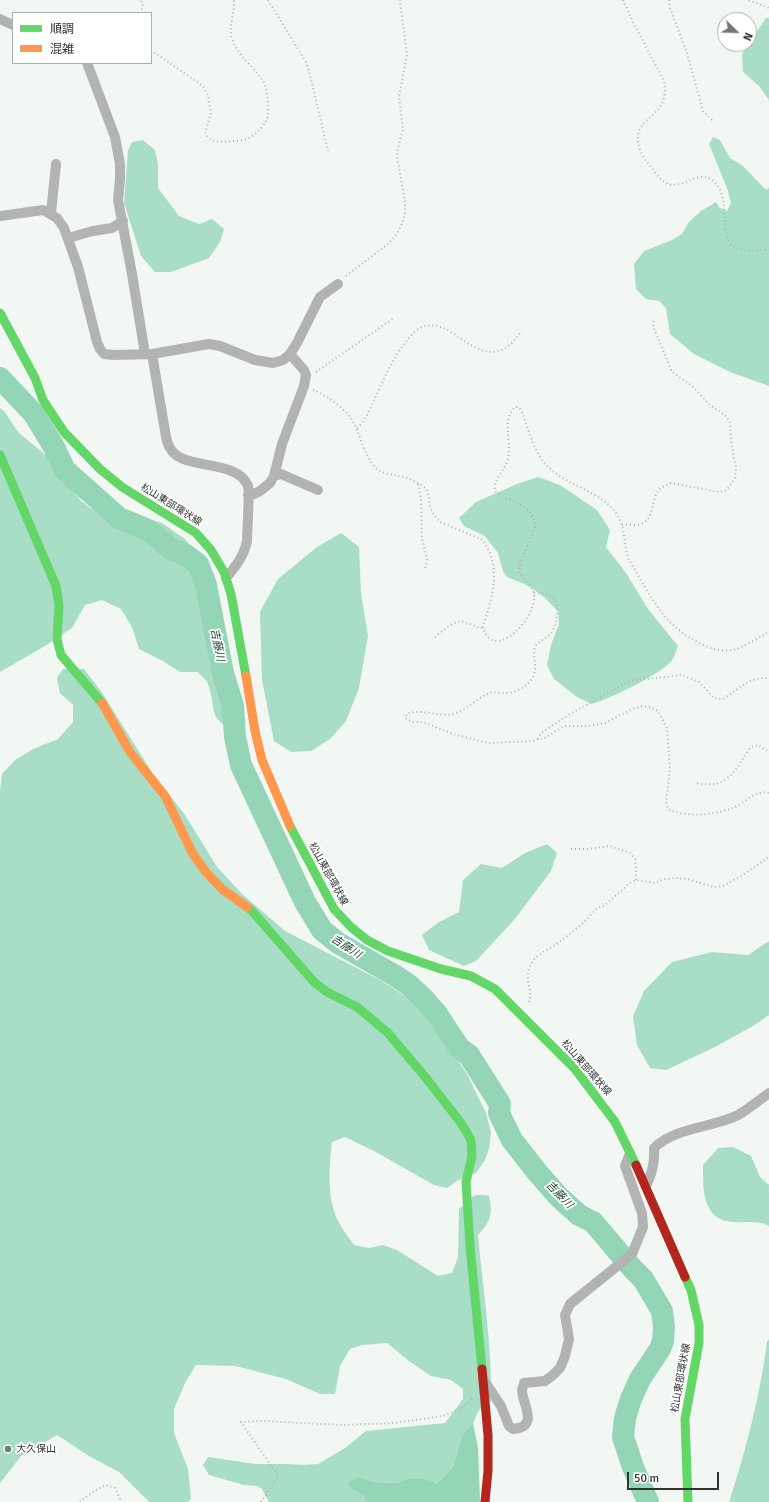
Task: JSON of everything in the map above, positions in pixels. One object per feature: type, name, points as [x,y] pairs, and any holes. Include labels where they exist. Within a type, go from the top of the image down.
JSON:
[{"type":"main road","name":"松山東部環状線","points":[[0,313],[35,378],[43,400],[64,432],[100,469],[122,487],[196,533],[211,550],[224,572],[231,594],[255,731],[262,760],[289,824],[334,909],[350,927],[367,940],[388,951],[441,969],[471,976],[495,989],[575,1069],[615,1122],[646,1186],[690,1290],[696,1309],[699,1325],[699,1343],[685,1419],[688,1502]]},
{"type":"main road","points":[[0,455],[56,586],[60,606],[56,639],[61,654],[101,701],[130,752],[165,796],[193,854],[206,872],[222,889],[252,911],[314,982],[327,992],[357,1007],[388,1033],[426,1078],[461,1124],[471,1140],[472,1156],[466,1182],[470,1246],[484,1379],[488,1435],[488,1471],[485,1502]]},
{"type":"street","points":[[0,19],[12,25]]},
{"type":"street","points":[[87,64],[114,137],[120,164],[118,200],[167,442],[172,452],[180,458],[235,472],[244,479],[249,487],[247,541],[245,549],[237,564],[226,578]]},
{"type":"street","points":[[51,213],[56,164]]},
{"type":"street","points":[[0,216],[44,210],[57,218],[64,228],[68,238],[78,267],[97,342],[104,354],[149,354],[209,344],[220,346],[255,360],[273,363],[283,360],[290,354],[320,297],[338,284]]},
{"type":"street","points":[[68,238],[93,231],[112,228],[123,221]]},
{"type":"street","points":[[248,495],[260,491],[270,483],[274,476],[282,444],[304,386],[306,375],[304,370],[290,354]]},
{"type":"street","points":[[274,476],[281,474],[318,490]]},
{"type":"street","points":[[646,1186],[651,1175],[654,1148],[660,1143],[681,1133],[738,1115],[769,1093]]},
{"type":"street","points":[[484,1379],[501,1406],[509,1426],[513,1429],[519,1429],[525,1425],[528,1419],[528,1412],[522,1390],[524,1384],[545,1381],[560,1368],[565,1356],[569,1339],[565,1315],[570,1304],[632,1254],[643,1228],[642,1213],[625,1166],[630,1153]]},
{"type":"path","points":[[140,12],[143,7],[141,0]]},
{"type":"path","points":[[152,51],[203,86],[211,105],[211,113],[205,134],[210,140],[217,142],[240,141],[249,138],[259,131],[266,123],[269,115],[267,92],[264,82],[235,46],[232,37],[234,0]]},
{"type":"path","points":[[268,0],[306,62],[328,151]]},
{"type":"path","points":[[338,284],[392,240],[401,226],[405,215],[406,202],[397,157],[403,130],[399,96],[407,55],[400,0]]},
{"type":"path","points":[[623,0],[664,81],[666,90],[663,104],[640,129],[638,142],[645,160],[665,183],[671,185],[700,176],[712,180],[717,185],[721,193],[725,231],[730,244],[743,250],[752,251],[769,249]]},
{"type":"path","points":[[670,0],[670,8],[687,53],[703,112],[714,122]]},
{"type":"path","points":[[749,0],[769,8]]},
{"type":"path","points":[[304,370],[309,374],[317,372],[394,318]]},
{"type":"path","points":[[622,525],[641,524],[645,522],[650,515],[654,498],[658,490],[671,483],[719,492],[725,491],[735,478],[736,469],[731,441],[730,422],[726,416],[710,405],[692,386],[672,372],[653,326],[654,319]]},
{"type":"path","points":[[357,428],[367,416],[389,367],[401,348],[419,329],[428,325],[438,327],[451,332],[478,349],[488,352],[498,351],[508,346],[522,331]]},
{"type":"path","points":[[304,386],[334,401],[345,412],[357,428],[360,440],[375,467],[380,471],[408,478],[427,490],[430,497],[431,510],[440,522],[481,539],[488,549],[492,559],[494,583],[483,628],[488,638],[496,641],[504,641],[513,635],[529,615],[534,602],[534,593],[519,571],[520,564],[535,528],[533,517],[526,508],[495,491],[494,486],[495,481],[508,459],[508,419],[514,407],[518,407],[521,410],[533,444],[547,466],[608,505],[616,514],[622,525],[626,552],[629,560],[660,610],[669,620],[684,633],[709,648],[721,651],[732,650],[769,632]]},
{"type":"path","points":[[418,484],[421,499],[422,538],[427,560],[425,570]]},
{"type":"path","points":[[534,593],[548,594],[552,597],[557,607],[557,614],[554,630],[551,634],[538,643],[535,648],[536,665],[533,677],[527,685],[517,691],[503,693],[493,692],[486,694],[467,708],[452,714],[413,711],[407,714],[405,718],[412,722],[423,722],[453,734],[488,743],[533,741],[538,739],[543,740],[564,726],[588,726],[605,723],[632,709],[642,706],[650,707],[658,711],[667,728],[670,769],[666,802],[668,809],[676,813],[694,816],[733,808],[756,794],[766,792],[769,793]]},
{"type":"path","points":[[435,637],[458,622],[464,622],[478,628],[483,628]]},
{"type":"path","points":[[538,739],[540,734],[570,714],[629,681],[682,675],[699,682],[714,698],[723,699],[751,680],[760,677],[769,678]]},
{"type":"path","points":[[697,783],[706,785],[728,778],[737,770],[751,747],[758,745],[769,752]]},
{"type":"path","points":[[571,849],[587,849],[610,846],[630,853],[635,859],[636,880]]},
{"type":"path","points":[[520,1014],[529,1002],[531,996],[527,979],[533,960],[557,944],[597,908],[604,906],[630,883],[636,880],[655,883],[664,879],[676,878],[687,879],[714,887],[722,886],[769,858]]},
{"type":"path","points":[[261,1502],[278,1476],[241,1422],[262,1421],[343,1425],[394,1423],[442,1416],[459,1410],[474,1397]]},
{"type":"path","points":[[80,1502],[106,1484],[115,1488],[120,1499],[119,1502]]},
{"type":"shaded area","points":[[766,18],[769,18],[769,100],[759,86],[743,72],[742,54],[743,52],[757,52],[757,32]]},
{"type":"shaded area","points":[[713,137],[720,140],[730,158],[743,166],[766,190],[769,188],[769,386],[730,372],[694,354],[670,334],[666,308],[659,301],[646,299],[636,289],[634,264],[644,251],[672,240],[682,234],[689,222],[701,211],[716,202],[719,207],[727,211],[731,203],[727,188],[709,144]]},
{"type":"shaded area","points":[[143,140],[155,150],[158,164],[158,188],[179,216],[199,224],[212,219],[224,229],[220,242],[209,258],[171,272],[155,272],[141,256],[124,203],[128,150],[132,142]]},
{"type":"shaded area","points":[[0,408],[5,412],[18,432],[53,461],[66,483],[81,501],[106,520],[123,527],[138,516],[162,523],[185,539],[197,553],[208,585],[216,627],[242,705],[238,727],[233,730],[219,721],[214,711],[211,692],[207,682],[198,672],[180,672],[163,661],[139,649],[132,627],[121,609],[102,600],[85,605],[72,628],[45,646],[0,672]]},
{"type":"shaded area","points":[[538,477],[560,485],[597,510],[610,530],[606,547],[626,573],[648,609],[678,646],[672,660],[658,672],[622,692],[592,704],[577,697],[554,679],[547,665],[551,645],[559,624],[558,611],[544,597],[529,586],[507,577],[503,571],[498,553],[485,536],[464,526],[459,518],[476,502],[517,484]]},
{"type":"shaded area","points":[[341,533],[359,547],[361,593],[368,636],[359,688],[346,721],[330,739],[311,751],[291,752],[274,741],[262,680],[260,612],[278,579],[317,547]]},
{"type":"shaded area","points":[[63,669],[84,669],[101,691],[153,774],[185,815],[217,867],[242,894],[285,931],[380,980],[417,1004],[451,1049],[468,1076],[486,1113],[491,1132],[489,1149],[485,1160],[476,1173],[457,1181],[447,1188],[434,1185],[374,1151],[345,1137],[332,1142],[330,1161],[330,1191],[332,1201],[337,1219],[354,1245],[369,1248],[383,1245],[397,1250],[438,1276],[452,1273],[458,1257],[459,1209],[475,1195],[489,1196],[491,1208],[490,1217],[486,1226],[478,1235],[489,1338],[491,1401],[479,1410],[473,1423],[462,1435],[453,1467],[436,1484],[406,1479],[397,1483],[373,1482],[360,1477],[352,1489],[364,1496],[366,1502],[269,1502],[262,1489],[257,1486],[244,1485],[209,1475],[203,1465],[208,1457],[255,1464],[318,1464],[345,1448],[366,1431],[445,1423],[463,1399],[463,1389],[451,1380],[431,1376],[409,1361],[387,1343],[362,1345],[350,1349],[340,1366],[335,1394],[320,1394],[286,1379],[236,1366],[196,1365],[186,1381],[174,1409],[174,1433],[188,1469],[191,1499],[188,1502],[149,1502],[119,1472],[89,1456],[57,1435],[21,1456],[0,1483],[0,793],[2,774],[15,760],[33,749],[58,739],[73,722],[73,705],[60,693],[57,678]]},
{"type":"shaded area","points":[[547,844],[557,853],[551,871],[514,920],[476,961],[464,966],[429,950],[422,935],[439,922],[459,912],[463,880],[481,864],[502,868],[525,853]]},
{"type":"shaded area","points":[[769,941],[769,1015],[753,1026],[715,1047],[666,1070],[650,1068],[637,1045],[633,1016],[644,991],[672,962],[712,952],[748,955]]},
{"type":"shaded area","points":[[733,1147],[751,1156],[760,1177],[769,1185],[769,1226],[757,1222],[724,1221],[710,1210],[704,1194],[703,1165],[718,1148]]},
{"type":"shaded area","points":[[769,1339],[769,1502],[729,1502],[752,1423],[767,1342]]},
{"type":"shaded area","points":[[473,1423],[478,1448],[480,1502],[366,1502],[364,1496],[352,1489],[348,1482],[360,1477],[373,1482],[397,1483],[406,1479],[424,1479],[436,1484],[453,1467],[462,1435]]},
{"type":"waterway","name":"吉藤川","points":[[0,378],[34,414],[54,447],[65,470],[119,518],[148,530],[171,549],[186,555],[198,564],[206,585],[223,673],[233,706],[235,737],[241,765],[305,902],[322,930],[338,943],[409,985],[423,998],[437,1014],[460,1049],[469,1055],[500,1104],[499,1113],[512,1140],[558,1196],[579,1215],[593,1222],[643,1279],[662,1311],[664,1327],[663,1341],[660,1349],[640,1379],[631,1399],[625,1418],[623,1437],[633,1467],[648,1502]]},
{"type":"traffic: fast","points":[[0,313],[35,378],[43,400],[64,432],[100,469],[122,487],[196,533],[211,550],[224,572],[231,594],[246,676]]},
{"type":"traffic: fast","points":[[0,455],[56,586],[59,606],[57,639],[61,655],[102,703]]},
{"type":"traffic: fast","points":[[290,826],[334,909],[351,927],[367,940],[388,951],[441,969],[471,976],[495,989],[575,1069],[615,1122],[636,1165]]},
{"type":"traffic: fast","points":[[247,907],[314,982],[327,992],[357,1007],[388,1033],[461,1123],[471,1140],[472,1156],[466,1182],[470,1246],[482,1369]]},
{"type":"traffic: fast","points":[[685,1277],[691,1290],[699,1325],[699,1343],[685,1419],[688,1502]]},
{"type":"traffic: slow","points":[[246,676],[255,731],[262,760],[290,826]]},
{"type":"traffic: slow","points":[[102,703],[130,752],[165,796],[193,854],[206,872],[222,889],[247,907]]},
{"type":"traffic: jam","points":[[636,1165],[685,1277]]},
{"type":"traffic: jam","points":[[482,1369],[488,1435],[488,1471],[485,1502]]},
{"type":"place","name":"大久保山","points":[[8,1449]]}]
